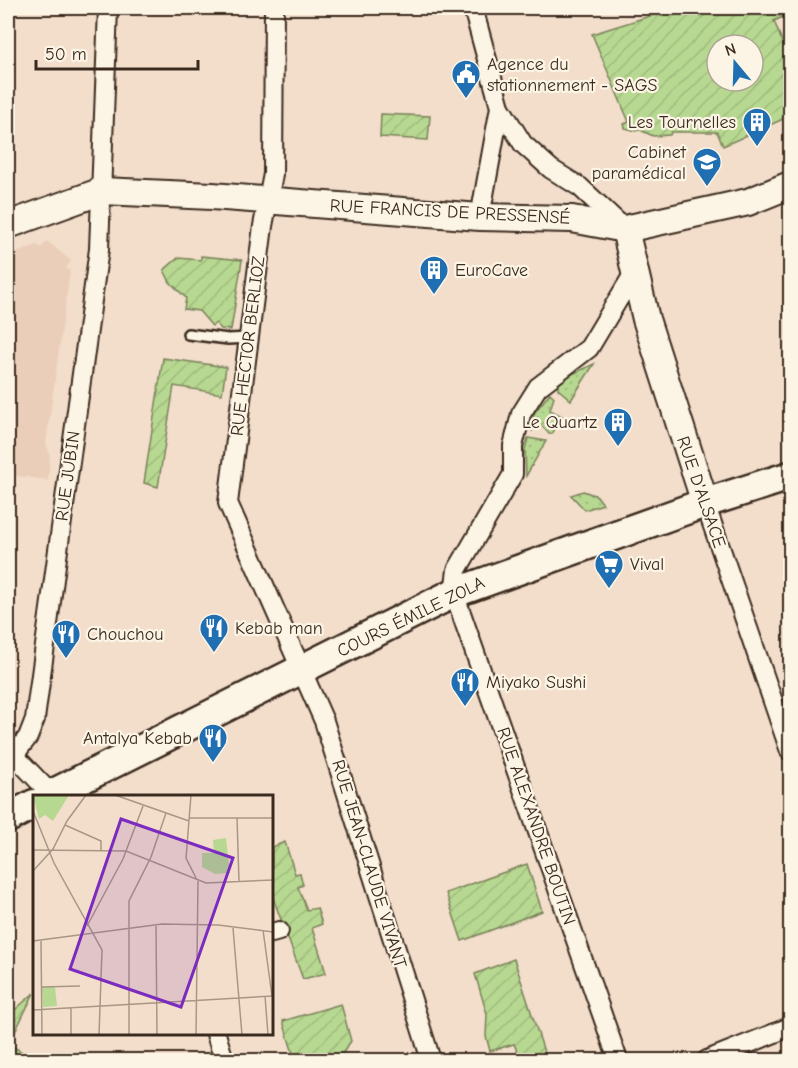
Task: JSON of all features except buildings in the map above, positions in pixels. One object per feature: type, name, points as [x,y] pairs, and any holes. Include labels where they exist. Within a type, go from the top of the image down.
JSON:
[{"type":"main road","name":"COURS ÉMILE ZOLA","points":[[52,795],[454,593],[705,503],[790,476]]},
{"type":"main road","name":"COURS ÉMILE ZOLA","points":[[8,818],[33,805]]},
{"type":"street","name":"RUE JUBIN","points":[[11,752],[28,737],[35,719],[99,249],[108,8]]},
{"type":"street","name":"RUE HECTOR BERLIOZ","points":[[274,8],[273,174],[263,226],[241,446],[228,503],[303,670]]},
{"type":"street","points":[[473,8],[500,108],[523,144],[551,168],[580,187],[625,229]]},
{"type":"street","points":[[480,217],[500,108]]},
{"type":"street","name":"RUE FRANCIS DE PRESSENSÉ","points":[[102,191],[480,217],[572,219],[625,229],[748,202],[790,185]]},
{"type":"street","points":[[8,225],[102,191]]},
{"type":"street","name":"RUE D'ALSACE","points":[[625,229],[634,273],[656,354],[790,751]]},
{"type":"street","points":[[454,593],[458,570],[513,474],[513,446],[521,414],[538,387],[589,348],[634,273]]},
{"type":"street","name":"RUE ALEXANDRE BOUTIN","points":[[454,593],[618,1060]]},
{"type":"street","name":"RUE JEAN-CLAUDE VIVANT","points":[[303,670],[324,721],[431,1060]]},
{"type":"street","points":[[11,752],[44,795]]},
{"type":"street","points":[[707,1060],[790,1027]]},
{"type":"street","points":[[216,1035],[224,1060]]},
{"type":"lane","points":[[188,334],[228,339],[250,338]]},
{"type":"shaded area","points":[[47,241],[71,261],[66,268],[70,271],[46,444],[50,455],[48,480],[8,475],[8,256],[37,245],[41,248]]},
{"type":"green space","points":[[665,8],[782,8],[778,10],[781,18],[774,21],[782,41],[790,39],[790,116],[723,146],[717,132],[671,132],[670,135],[653,136],[638,129],[636,131],[625,128],[624,124],[629,122],[592,34],[666,11]]},
{"type":"green space","points":[[381,114],[430,116],[428,140],[380,137]]},
{"type":"green space","points":[[201,256],[242,260],[231,330],[221,329],[216,323],[212,326],[199,311],[184,309],[186,298],[170,282],[164,270],[178,258],[201,260]]},
{"type":"green space","points":[[163,358],[226,367],[222,394],[174,386],[158,487],[144,483]]},
{"type":"green space","points":[[594,364],[571,400],[558,389],[558,385],[566,377]]},
{"type":"green space","points":[[550,393],[554,397],[550,410],[562,416],[552,434],[549,434],[541,425],[534,427],[532,431],[529,429],[535,412]]},
{"type":"green space","points":[[528,438],[546,441],[526,476],[525,449]]},
{"type":"green space","points":[[583,491],[597,496],[603,504],[585,510],[571,495]]},
{"type":"green space","points":[[285,842],[295,874],[300,873],[303,885],[298,887],[307,910],[317,908],[322,924],[312,928],[326,973],[303,979],[273,898],[273,847]]},
{"type":"green space","points":[[527,864],[542,911],[462,941],[446,893]]},
{"type":"green space","points":[[514,959],[546,1058],[540,1060],[521,1060],[514,1044],[490,1051],[486,1036],[487,1014],[475,974]]},
{"type":"green space","points":[[33,994],[9,1044],[30,1057],[30,1060],[8,1060],[8,1016]]},
{"type":"green space","points":[[341,1004],[351,1041],[338,1060],[295,1060],[283,1021]]},
{"type":"place","name":"Agence du stationnement - SAGS","points":[[466,100]]},
{"type":"place","name":"Les Tournelles","points":[[757,148]]},
{"type":"place","name":"Cabinet paramédical","points":[[707,188]]},
{"type":"place","name":"EuroCave","points":[[434,296]]},
{"type":"place","name":"Le Quartz","points":[[618,448]]},
{"type":"place","name":"Vival","points":[[609,590]]},
{"type":"place","name":"Kebab man","points":[[214,654]]},
{"type":"place","name":"Chouchou","points":[[66,660]]},
{"type":"place","name":"Miyako Sushi","points":[[465,708]]},
{"type":"place","name":"Antalya Kebab","points":[[213,764]]}]
